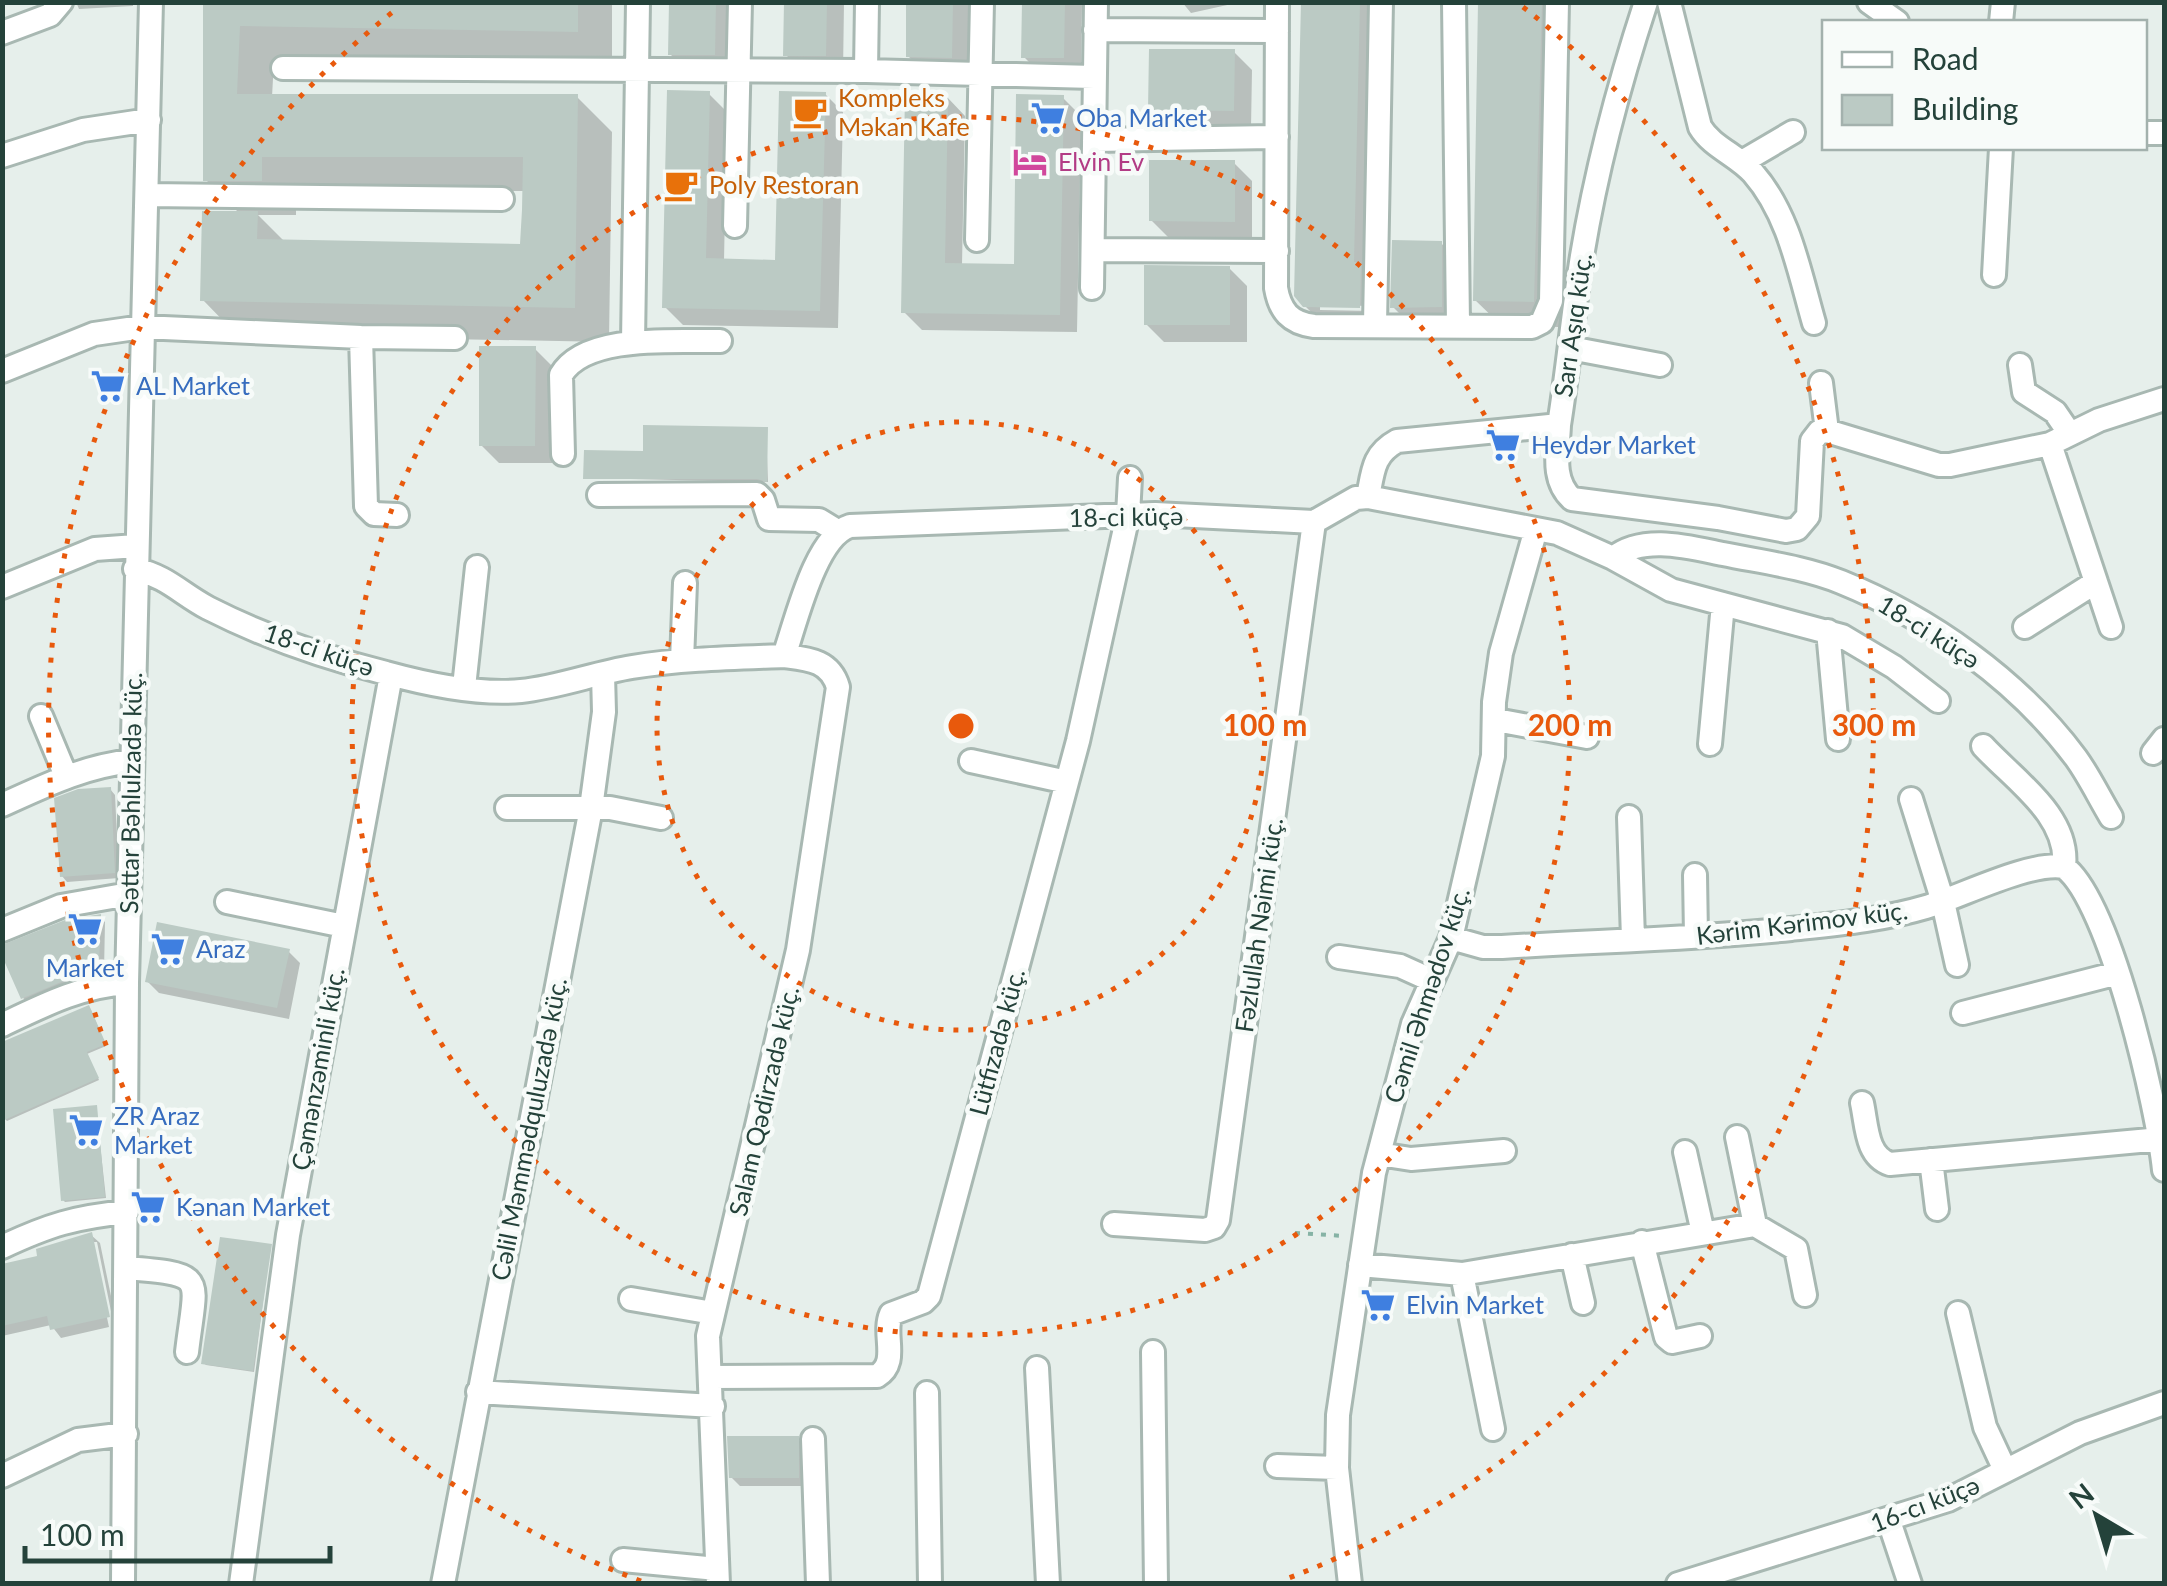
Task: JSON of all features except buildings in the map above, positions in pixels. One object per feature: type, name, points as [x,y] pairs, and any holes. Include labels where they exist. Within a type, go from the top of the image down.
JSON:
[{"type":"street","points":[[2,33],[50,15],[61,2]]},
{"type":"street","name":"Səttar Bəhlulzadə küç.","points":[[123,1584],[127,983],[152,2]]},
{"type":"street","points":[[633,343],[638,2]]},
{"type":"street","points":[[735,226],[740,2]]},
{"type":"street","points":[[866,71],[867,2]]},
{"type":"street","points":[[977,240],[982,2]]},
{"type":"street","points":[[1092,288],[1096,2]]},
{"type":"street","points":[[1276,2],[1278,302],[1292,319],[1314,326],[1532,326],[1542,322],[1551,300],[1558,2]]},
{"type":"street","points":[[1375,325],[1382,2]]},
{"type":"street","points":[[1454,2],[1458,324]]},
{"type":"street","name":"Sarı Aşıq küç.","points":[[1368,497],[1376,458],[1398,441],[1559,424],[1593,198],[1646,2]]},
{"type":"street","points":[[1669,2],[1700,127],[1705,136],[1742,162],[1769,194],[1781,216],[1814,323]]},
{"type":"street","points":[[1869,2],[1894,20]]},
{"type":"street","points":[[1095,30],[1277,31]]},
{"type":"street","points":[[282,68],[866,71],[1094,77]]},
{"type":"street","points":[[2,156],[83,130],[149,120]]},
{"type":"street","points":[[1742,162],[1794,132]]},
{"type":"street","points":[[1094,140],[1277,136]]},
{"type":"street","points":[[1994,275],[2001,150]]},
{"type":"street","points":[[148,195],[502,198]]},
{"type":"street","points":[[1093,250],[1277,251]]},
{"type":"street","points":[[2,370],[94,334],[142,327],[455,338]]},
{"type":"street","points":[[360,337],[366,506],[374,514],[397,515]]},
{"type":"street","points":[[562,454],[561,375],[578,357],[618,344],[720,341]]},
{"type":"street","points":[[1570,348],[1660,365]]},
{"type":"street","points":[[2020,366],[2024,392],[2056,412],[2096,582],[2111,626]]},
{"type":"street","points":[[1821,383],[1826,431]]},
{"type":"street","points":[[1559,424],[1558,477],[1562,490],[1572,499],[1786,531],[1797,529],[1808,516],[1812,441],[1819,432],[1939,465],[2060,439],[2099,420],[2164,399]]},
{"type":"street","name":"Lütfizadə küç.","points":[[710,1377],[877,1376],[890,1362],[887,1323],[891,1314],[923,1302],[932,1287],[1067,782],[1128,515],[1130,478]]},
{"type":"street","points":[[600,495],[757,494],[768,518],[818,520],[837,531],[822,550],[784,656]]},
{"type":"street","points":[[1314,522],[1356,498],[1368,497],[1556,533],[1613,558],[1670,590],[1828,631],[1859,645],[1938,701]]},
{"type":"street","name":"18-ci küçə","points":[[837,531],[850,526],[1128,515],[1314,522]]},
{"type":"street","name":"Fəzlullah Nəimi küç.","points":[[1114,1224],[1206,1230],[1218,1220],[1314,522]]},
{"type":"street","name":"Cəmil Əhmədov küç.","points":[[1350,1584],[1337,1468],[1338,1414],[1379,1154],[1413,1024],[1450,938],[1492,756],[1501,653],[1536,529]]},
{"type":"street","name":"18-ci küçə","points":[[1613,558],[1620,552],[1674,544],[1838,580],[1876,598],[1977,660],[2025,702],[2076,758],[2111,817]]},
{"type":"street","points":[[2,588],[96,549],[136,558]]},
{"type":"street","name":"18-ci küçə","points":[[136,558],[204,606],[238,621],[349,663],[464,687],[523,691],[682,661],[784,656]]},
{"type":"street","points":[[464,687],[476,568]]},
{"type":"street","points":[[2025,627],[2096,582]]},
{"type":"street","points":[[682,661],[685,584]]},
{"type":"street","points":[[1710,744],[1723,604]]},
{"type":"street","points":[[1828,631],[1838,739]]},
{"type":"street","name":"Salam Qədirzadə küç.","points":[[717,1576],[708,1336],[798,950],[838,687],[826,666],[815,660],[784,656]]},
{"type":"street","name":"Çəmənzəminli küç.","points":[[241,1584],[288,1236],[391,674]]},
{"type":"street","name":"Cəlil Məmmədquluzadə küç.","points":[[442,1584],[591,808],[604,712],[603,674]]},
{"type":"street","points":[[41,716],[66,776]]},
{"type":"street","points":[[1496,720],[1587,737]]},
{"type":"street","points":[[1983,746],[2040,800],[2063,842],[2064,868],[2081,884],[2118,972],[2159,1100],[2164,1170]]},
{"type":"street","points":[[2,804],[100,764],[132,760]]},
{"type":"street","points":[[970,761],[1067,782]]},
{"type":"street","points":[[1911,799],[1943,902],[1957,965]]},
{"type":"street","points":[[507,808],[591,808],[660,818]]},
{"type":"street","points":[[1629,817],[1633,939]]},
{"type":"street","name":"Kərim Kərimov küç.","points":[[1450,938],[1483,947],[1502,947],[1864,921],[1943,902],[2040,867],[2064,868]]},
{"type":"street","points":[[1696,875],[1696,936]]},
{"type":"street","points":[[2,930],[61,906],[129,894]]},
{"type":"street","points":[[227,902],[344,926]]},
{"type":"street","points":[[1338,957],[1400,966],[1431,980]]},
{"type":"street","points":[[1963,1013],[2118,972]]},
{"type":"street","points":[[2,1025],[97,984],[127,983]]},
{"type":"street","points":[[1862,1103],[1873,1154],[1890,1164],[2161,1139]]},
{"type":"street","points":[[1738,1137],[1755,1226]]},
{"type":"street","points":[[1379,1154],[1410,1159],[1504,1151]]},
{"type":"street","points":[[1685,1152],[1703,1233]]},
{"type":"street","points":[[1931,1160],[1938,1209]]},
{"type":"street","points":[[2,1247],[51,1224],[127,1212]]},
{"type":"street","points":[[1360,1265],[1462,1274],[1755,1226],[1796,1249],[1806,1295]]},
{"type":"street","points":[[1642,1242],[1666,1336],[1672,1342],[1700,1336]]},
{"type":"street","points":[[1572,1254],[1582,1303]]},
{"type":"street","points":[[127,1268],[180,1272],[190,1279],[194,1289],[187,1352]]},
{"type":"street","points":[[1462,1274],[1493,1428]]},
{"type":"street","points":[[632,1299],[714,1313]]},
{"type":"street","points":[[1958,1313],[1985,1426],[2006,1470]]},
{"type":"street","points":[[1153,1352],[1156,1584]]},
{"type":"street","points":[[1037,1368],[1048,1584]]},
{"type":"street","points":[[478,1392],[712,1406]]},
{"type":"street","points":[[927,1392],[930,1584]]},
{"type":"street","name":"16-cı küçə","points":[[1678,1584],[1767,1554],[1888,1521],[1962,1494],[2080,1432],[2164,1403]]},
{"type":"street","points":[[2,1476],[78,1440],[126,1434]]},
{"type":"street","points":[[813,1439],[818,1584]]},
{"type":"street","points":[[1277,1466],[1337,1468]]},
{"type":"street","points":[[1888,1521],[1910,1584]]},
{"type":"street","points":[[623,1560],[717,1576]]},
{"type":"path","points":[[1295,1232],[1365,1237]]},
{"type":"place","name":"Kompleks Məkan Kafe","points":[[810,112]]},
{"type":"place","name":"Oba Market","points":[[1048,118]]},
{"type":"place","name":"Elvin Ev","points":[[1030,162]]},
{"type":"place","name":"Poly Restoran","points":[[681,185]]},
{"type":"place","name":"AL Market","points":[[108,386]]},
{"type":"place","name":"Heydər Market","points":[[1503,445]]},
{"type":"place","name":"Market","points":[[85,929]]},
{"type":"place","name":"Araz","points":[[168,949]]},
{"type":"place","name":"ZR Araz Market","points":[[86,1130]]},
{"type":"place","name":"Kənan Market","points":[[148,1207]]},
{"type":"place","name":"Elvin Market","points":[[1378,1305]]}]
